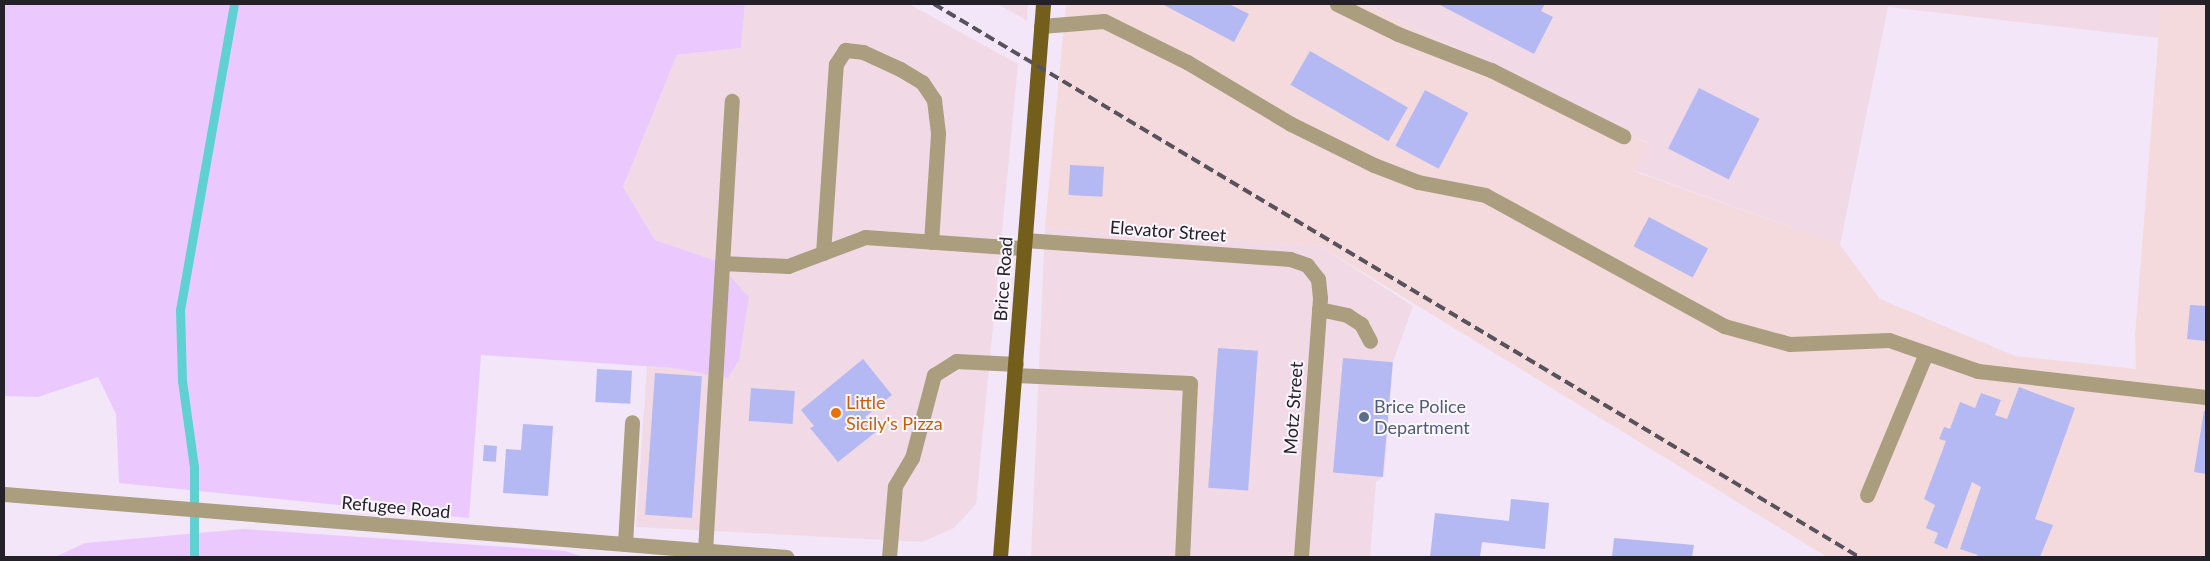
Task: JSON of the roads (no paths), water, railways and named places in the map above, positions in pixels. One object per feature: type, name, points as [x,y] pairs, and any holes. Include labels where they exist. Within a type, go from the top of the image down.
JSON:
[{"type":"main road","name":"Brice Road","points":[[1000,557],[1043,4]]},
{"type":"street","points":[[1338,4],[1398,34],[1491,70],[1623,136]]},
{"type":"street","points":[[1041,26],[1104,20],[1187,62],[1291,124],[1374,165],[1418,182],[1486,195],[1724,326],[1790,344],[1889,340],[1978,371],[2206,397]]},
{"type":"street","points":[[823,253],[836,64],[845,50],[863,52],[900,69],[922,82],[934,100],[938,134],[931,242]]},
{"type":"street","points":[[705,551],[732,101]]},
{"type":"street","name":"Elevator Street","points":[[722,263],[788,266],[865,237],[931,242],[1025,244],[1290,259],[1307,265]]},
{"type":"street","name":"Motz Street","points":[[1301,557],[1319,309],[1318,279],[1307,265]]},
{"type":"street","points":[[1319,309],[1347,315],[1360,324],[1370,341]]},
{"type":"street","points":[[1867,495],[1926,353]]},
{"type":"street","points":[[889,557],[895,486],[912,458],[934,375],[956,361],[1015,370],[1190,383],[1182,557]]},
{"type":"street","points":[[619,548],[632,422]]},
{"type":"street","name":"Refugee Road","points":[[4,494],[255,514],[619,548],[705,551],[786,557]]},
{"type":"waterway","points":[[194,557],[194,467],[182,381],[180,310],[234,4]]},
{"type":"railway","points":[[934,4],[1859,557]]},
{"type":"place","name":"Little Sicily's Pizza","points":[[836,413]]},
{"type":"place","name":"Brice Police Department","points":[[1364,417]]}]
